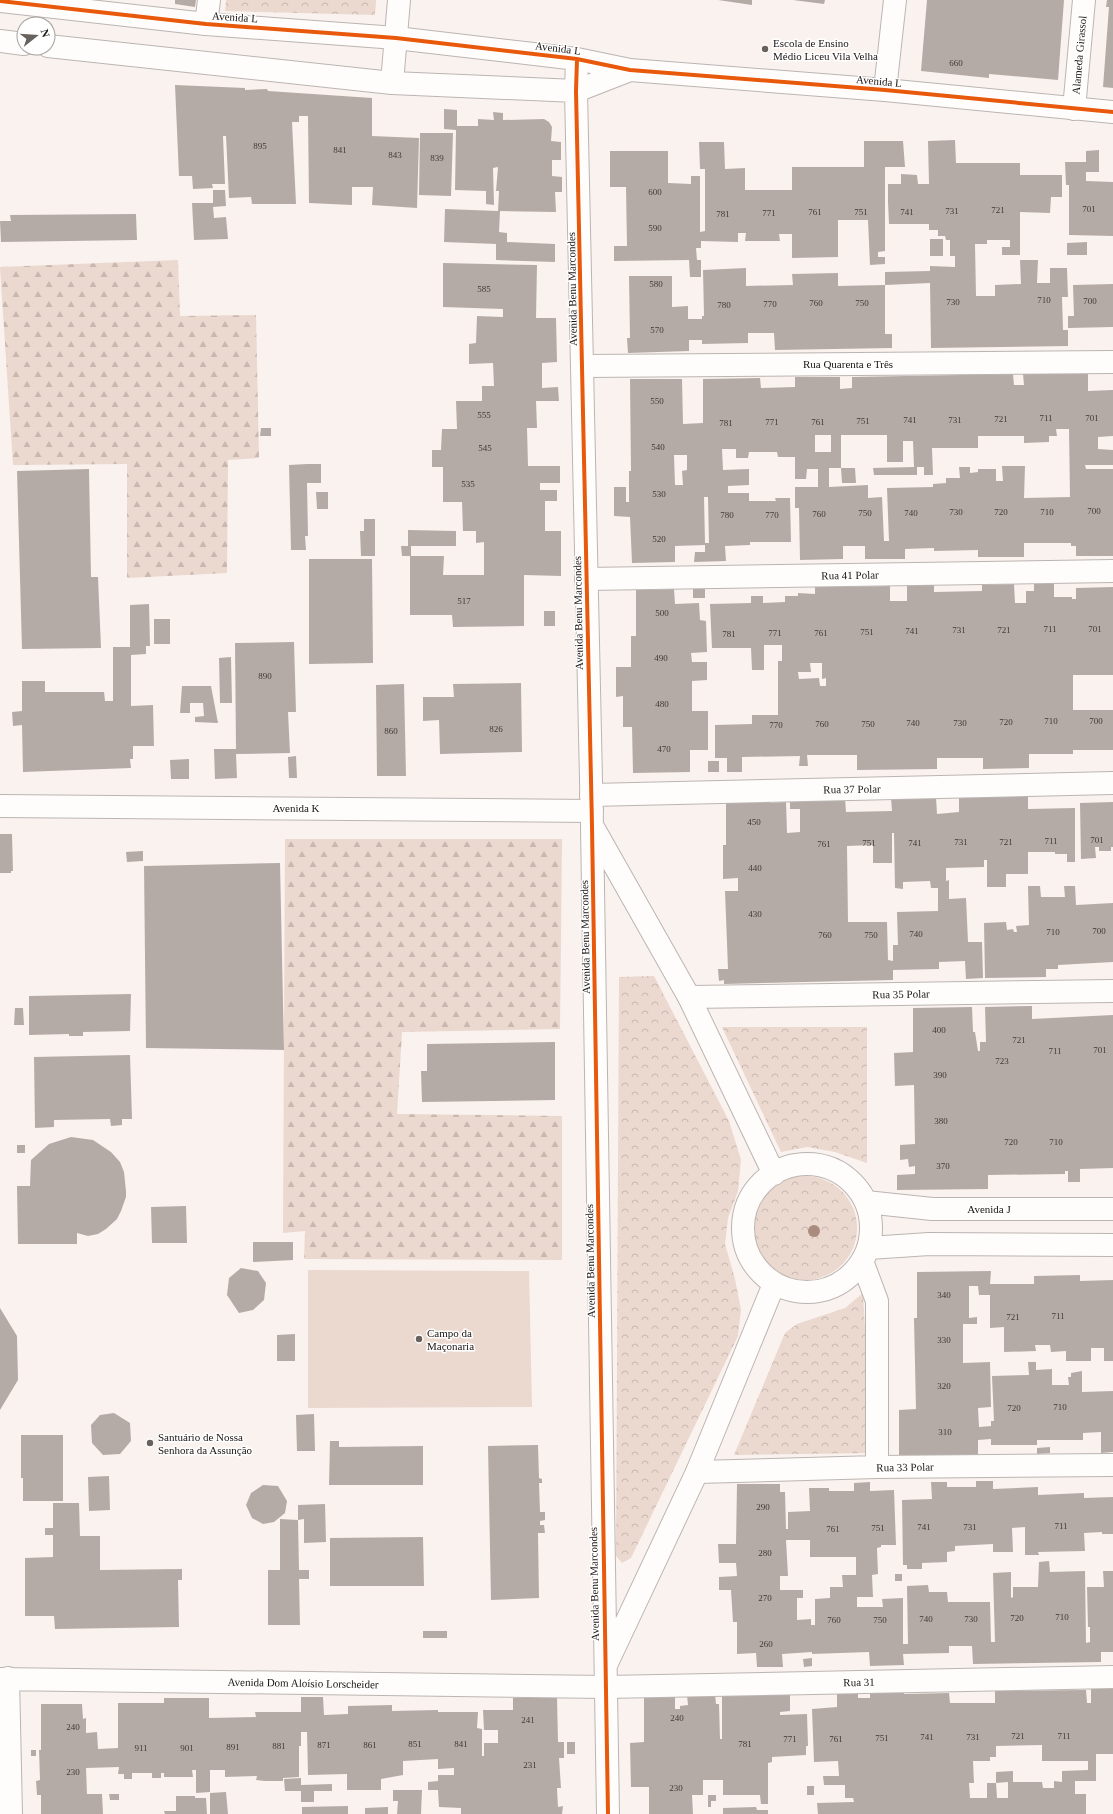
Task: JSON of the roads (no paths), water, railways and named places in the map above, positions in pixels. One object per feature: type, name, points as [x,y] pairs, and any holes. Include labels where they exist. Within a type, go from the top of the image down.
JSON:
[{"type":"street","points":[[206,24],[209,0]]},
{"type":"street","points":[[392,83],[399,0]]},
{"type":"street","points":[[885,90],[896,0]]},
{"type":"street","name":"Alameda Girassol","points":[[1074,109],[1084,0]]},
{"type":"street","name":"Avenida L","points":[[0,1],[206,24],[396,38],[576,59],[630,70],[885,90],[1113,112]]},
{"type":"street","points":[[0,41],[16,43]]},
{"type":"street","name":"Avenida L","points":[[56,47],[392,83],[576,92],[630,70]]},
{"type":"street","name":"Avenida Benu Marcondes","points":[[576,59],[592,811],[608,1814]]},
{"type":"street","name":"Rua Quarenta e Três","points":[[583,366],[1113,362]]},
{"type":"street","name":"Rua 41 Polar","points":[[586,579],[1113,571]]},
{"type":"street","name":"Rua 37 Polar","points":[[592,811],[1113,783]]},
{"type":"street","name":"Avenida K","points":[[0,806],[592,811]]},
{"type":"street","name":"Avenida Benu Marcondes","points":[[592,811],[689,997],[774,1174]]},
{"type":"street","name":"Rua 35 Polar","points":[[689,997],[1113,991]]},
{"type":"street","points":[[815,1164],[836,1171],[853,1184],[866,1202],[870,1217],[871,1232],[865,1254],[850,1277],[833,1288],[813,1293],[793,1291],[774,1284],[758,1270],[747,1250],[743,1229],[746,1207],[757,1188],[774,1174],[794,1165],[815,1164]]},
{"type":"street","name":"Avenida J","points":[[866,1202],[932,1209],[1113,1208]]},
{"type":"street","points":[[865,1254],[929,1244],[1113,1245]]},
{"type":"street","points":[[865,1254],[877,1301],[877,1467]]},
{"type":"street","name":"Avenida Benu Marcondes","points":[[605,1678],[696,1472],[774,1284]]},
{"type":"street","name":"Rua 33 Polar","points":[[696,1472],[877,1467],[1113,1465]]},
{"type":"street","points":[[4,1678],[5,1772],[11,1814]]},
{"type":"street","name":"Avenida Dom Aloísio Lorscheider","points":[[4,1678],[605,1678]]},
{"type":"street","name":"Rua 31","points":[[605,1678],[1113,1678]]},
{"type":"place","name":"Escola de Ensino Médio Liceu Vila Velha","points":[[765,49]]},
{"type":"place","name":"Campo da Maçonaria","points":[[419,1339]]},
{"type":"place","name":"Santuário de Nossa Senhora da Assunção","points":[[150,1443]]}]
